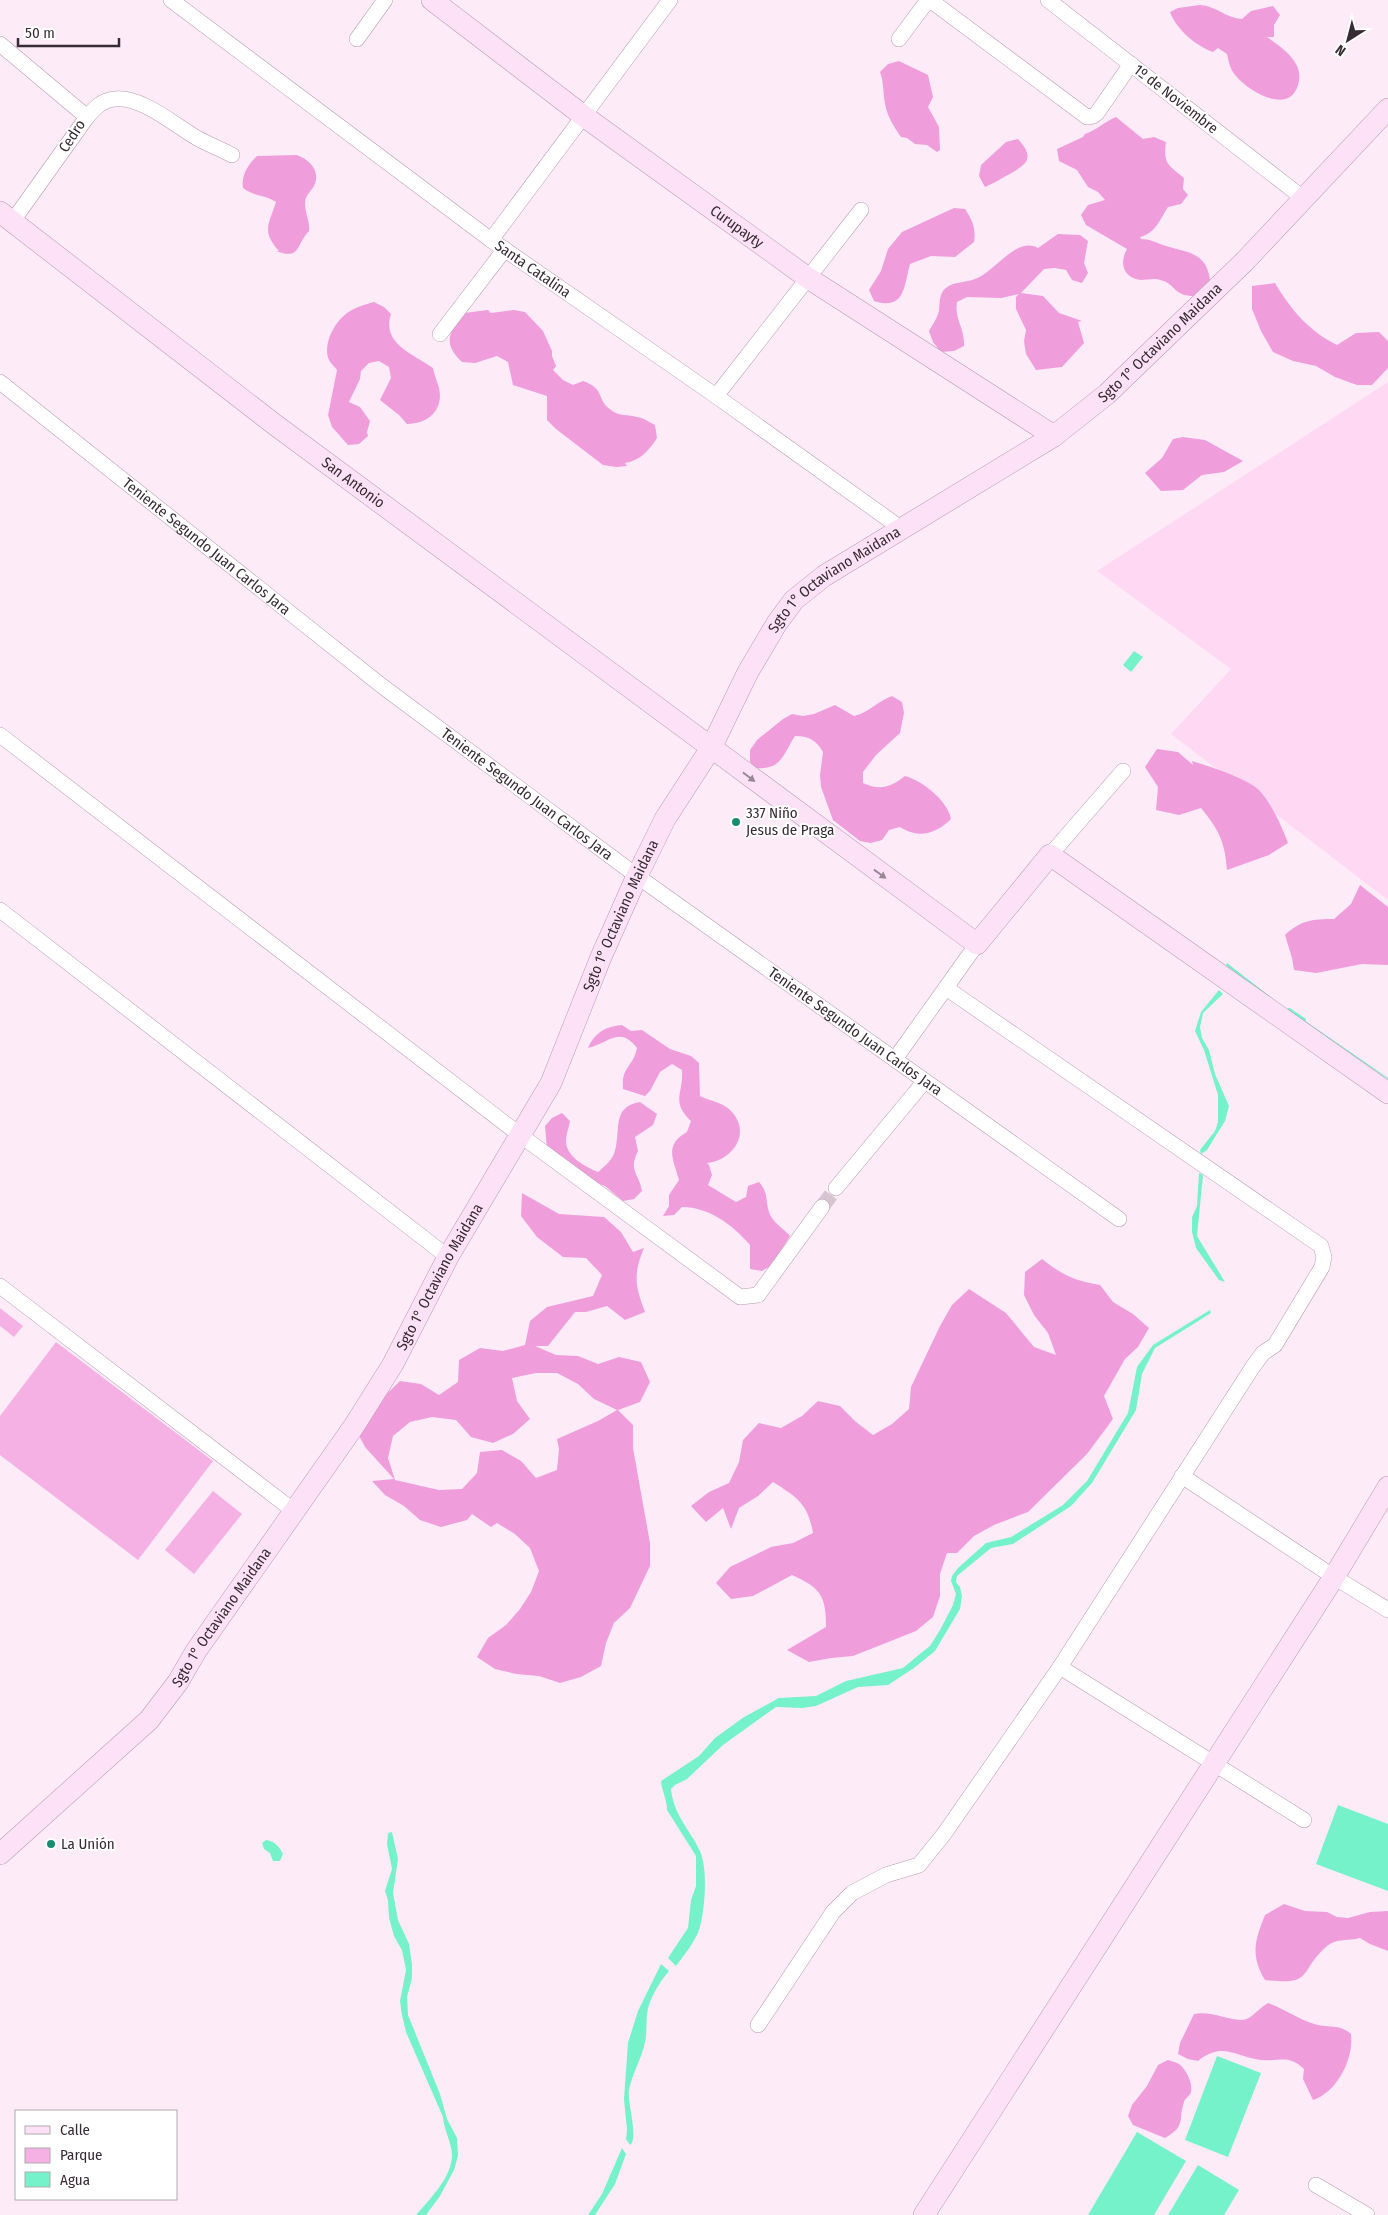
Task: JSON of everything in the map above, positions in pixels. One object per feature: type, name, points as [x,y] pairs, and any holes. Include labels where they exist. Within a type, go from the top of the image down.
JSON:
[{"type":"street","name":"Santa Catalina","points":[[171,0],[491,240],[716,396],[902,529]]},
{"type":"street","points":[[357,39],[385,0]]},
{"type":"street","name":"Curupayty","points":[[432,0],[585,117],[808,278],[1054,436]]},
{"type":"street","points":[[491,240],[585,117],[670,0]]},
{"type":"street","points":[[898,39],[929,0],[1087,117],[1097,113],[1131,64]]},
{"type":"street","name":"1º de Noviembre","points":[[1048,0],[1303,198]]},
{"type":"street","name":"Cedro","points":[[0,44],[87,117],[6,217]]},
{"type":"street","points":[[87,117],[98,105],[108,100],[118,98],[129,100],[146,106],[196,137],[232,154]]},
{"type":"street","name":"Sgto 1° Octaviano Maidana","points":[[0,1854],[149,1720],[178,1682],[196,1651],[354,1426],[393,1364],[448,1257],[550,1083],[636,876],[665,820],[711,748],[748,672],[777,623],[794,600],[824,576],[1054,436],[1106,394],[1245,261],[1388,108]]},
{"type":"street","points":[[716,396],[861,210]]},
{"type":"street","name":"San Antonio","points":[[6,217],[274,424],[978,944]]},
{"type":"street","points":[[440,334],[505,249]]},
{"type":"street","name":"Teniente Segundo Juan Carlos Jara","points":[[0,382],[382,686],[636,876],[1119,1219]]},
{"type":"street","points":[[0,735],[520,1135],[740,1297],[758,1295],[822,1207]]},
{"type":"street","points":[[895,1059],[978,944],[1050,855],[1123,772]]},
{"type":"street","points":[[1050,855],[1388,1093]]},
{"type":"street","points":[[0,910],[448,1257]]},
{"type":"street","points":[[758,2025],[833,1912],[852,1893],[886,1875],[918,1865],[944,1834],[1060,1667],[1252,1368],[1279,1337],[1322,1267],[1324,1257],[1321,1246],[946,988]]},
{"type":"street","points":[[836,1188],[924,1082]]},
{"type":"street","points":[[0,1286],[294,1511]]},
{"type":"street","points":[[1182,1476],[1334,1577],[1388,1610]]},
{"type":"street","points":[[924,2215],[1334,1577],[1388,1487]]},
{"type":"street","points":[[1060,1667],[1215,1762],[1304,1820]]},
{"type":"street","points":[[1316,2185],[1367,2215]]},
{"type":"shaded area","points":[[1200,5],[1211,7],[1231,17],[1242,19],[1251,11],[1273,6],[1280,15],[1274,25],[1274,37],[1267,37],[1288,53],[1297,66],[1299,80],[1293,94],[1286,99],[1278,100],[1259,94],[1236,76],[1231,68],[1227,54],[1218,48],[1213,52],[1187,36],[1177,25],[1170,12],[1178,8]]},
{"type":"shaded area","points":[[899,61],[928,75],[933,97],[928,107],[939,127],[940,150],[937,152],[927,145],[915,144],[907,138],[901,137],[889,117],[880,72],[888,64]]},
{"type":"shaded area","points":[[1116,117],[1143,139],[1154,137],[1166,142],[1166,160],[1184,178],[1183,189],[1188,195],[1181,204],[1168,207],[1154,229],[1140,237],[1141,239],[1193,254],[1204,263],[1210,280],[1198,296],[1183,294],[1170,284],[1160,280],[1141,280],[1130,276],[1124,269],[1123,264],[1127,249],[1086,225],[1081,215],[1088,205],[1105,200],[1098,192],[1088,187],[1077,170],[1059,161],[1057,149],[1083,137],[1085,134]]},
{"type":"shaded area","points":[[1018,139],[1027,152],[1028,157],[1026,161],[1019,169],[985,187],[979,176],[981,165],[1006,142]]},
{"type":"shaded area","points":[[297,155],[313,167],[316,181],[305,200],[309,231],[297,250],[290,254],[276,251],[279,251],[268,233],[269,222],[276,202],[243,188],[243,179],[248,166],[257,156]]},
{"type":"shaded area","points":[[954,208],[965,209],[968,213],[975,233],[974,242],[955,257],[931,256],[910,264],[904,288],[897,299],[892,303],[874,301],[869,290],[881,271],[888,249],[902,232]]},
{"type":"shaded area","points":[[1058,234],[1080,235],[1088,241],[1084,263],[1088,273],[1082,283],[1072,280],[1066,270],[1044,269],[1021,293],[1043,296],[1059,313],[1082,321],[1078,322],[1084,343],[1062,367],[1036,370],[1026,354],[1024,341],[1026,330],[1016,309],[1016,297],[1019,294],[1001,298],[967,297],[957,302],[956,308],[964,346],[954,351],[941,352],[933,342],[929,331],[938,315],[942,292],[953,284],[983,275],[1006,256],[1022,247],[1038,248]]},
{"type":"shaded area","points":[[1275,283],[1288,302],[1309,326],[1337,345],[1356,333],[1379,332],[1388,341],[1388,368],[1372,385],[1357,385],[1335,377],[1316,366],[1293,361],[1273,352],[1261,331],[1252,309],[1252,286]]},
{"type":"shaded area","points":[[374,302],[384,307],[391,314],[389,324],[395,341],[409,353],[433,368],[439,388],[439,403],[437,409],[428,418],[407,424],[380,400],[391,378],[389,367],[379,361],[369,363],[361,371],[360,379],[349,402],[360,407],[370,421],[367,432],[368,436],[359,444],[348,445],[332,427],[328,415],[337,370],[329,360],[327,346],[336,325],[346,314],[363,305]]},
{"type":"shaded area","points":[[488,310],[491,313],[514,310],[525,312],[543,331],[556,366],[553,370],[563,380],[573,385],[583,381],[590,384],[598,391],[606,406],[614,412],[642,418],[655,425],[657,438],[651,447],[639,458],[625,463],[627,466],[603,465],[547,420],[547,396],[513,385],[508,362],[497,356],[475,363],[462,362],[452,349],[450,343],[455,326],[464,313]]},
{"type":"shaded area","points":[[1388,382],[1388,900],[1171,734],[1231,669],[1097,571]]},
{"type":"shaded area","points":[[1183,437],[1205,440],[1243,461],[1224,472],[1202,475],[1183,490],[1161,491],[1145,473],[1162,458],[1173,439]]},
{"type":"shaded area","points":[[892,696],[902,702],[904,713],[900,733],[876,755],[863,772],[863,783],[875,787],[885,787],[905,776],[927,787],[945,805],[951,819],[933,831],[920,834],[900,827],[889,830],[882,840],[871,843],[860,841],[833,820],[821,787],[820,775],[823,752],[818,744],[808,738],[795,736],[777,764],[765,768],[756,768],[750,762],[750,750],[757,740],[792,714],[803,716],[814,714],[835,705],[854,716]]},
{"type":"shaded area","points":[[1157,749],[1178,752],[1193,765],[1192,761],[1232,775],[1254,786],[1269,804],[1288,843],[1269,855],[1227,870],[1223,844],[1212,823],[1201,808],[1179,815],[1156,810],[1158,787],[1145,767]]},
{"type":"shaded area","points":[[1360,885],[1388,907],[1388,965],[1362,964],[1316,973],[1294,970],[1285,935],[1296,926],[1308,921],[1334,919],[1351,904]]},
{"type":"shaded area","points":[[622,1025],[631,1031],[642,1030],[670,1049],[691,1056],[699,1063],[700,1096],[726,1107],[736,1118],[740,1135],[737,1143],[725,1156],[717,1161],[707,1163],[712,1175],[708,1185],[736,1202],[746,1197],[748,1186],[759,1182],[762,1186],[766,1193],[770,1216],[790,1236],[772,1265],[762,1271],[750,1269],[750,1245],[720,1218],[702,1210],[682,1207],[674,1215],[663,1216],[669,1206],[669,1195],[679,1180],[673,1159],[673,1147],[675,1142],[687,1132],[691,1121],[681,1108],[679,1102],[682,1070],[672,1064],[660,1072],[650,1091],[645,1096],[623,1089],[625,1071],[633,1060],[637,1048],[631,1041],[619,1037],[588,1048],[601,1031]]},
{"type":"shaded area","points":[[640,1102],[657,1114],[653,1125],[635,1137],[638,1151],[634,1168],[642,1191],[634,1199],[623,1201],[605,1186],[583,1178],[547,1149],[545,1126],[552,1118],[562,1113],[570,1121],[566,1136],[569,1152],[578,1161],[598,1172],[614,1154],[619,1122],[624,1109]]},
{"type":"shaded area","points":[[522,1193],[559,1214],[604,1217],[621,1232],[633,1252],[644,1248],[638,1266],[637,1287],[645,1312],[625,1320],[607,1306],[586,1312],[575,1312],[548,1346],[535,1346],[556,1355],[578,1356],[598,1364],[619,1357],[641,1362],[650,1382],[640,1402],[618,1410],[633,1425],[633,1448],[650,1543],[650,1566],[630,1608],[614,1623],[606,1643],[601,1666],[581,1677],[560,1683],[539,1676],[516,1674],[495,1669],[477,1657],[488,1638],[506,1625],[531,1592],[539,1571],[530,1548],[515,1534],[497,1523],[491,1527],[472,1514],[467,1520],[441,1527],[420,1520],[404,1506],[385,1495],[372,1481],[394,1479],[365,1447],[354,1426],[400,1381],[421,1384],[439,1395],[458,1382],[459,1360],[480,1348],[503,1351],[525,1345],[530,1321],[547,1307],[593,1296],[602,1275],[586,1258],[563,1257],[537,1237],[521,1216]],"holes":[[[536,1373],[557,1373],[578,1384],[594,1399],[617,1410],[598,1421],[557,1439],[559,1449],[557,1470],[536,1478],[521,1461],[502,1450],[480,1452],[477,1473],[462,1489],[439,1490],[395,1480],[388,1458],[393,1436],[410,1422],[432,1417],[456,1420],[471,1437],[493,1443],[513,1434],[530,1419],[517,1401],[512,1378]]]},
{"type":"shaded area","points":[[1042,1259],[1069,1276],[1083,1282],[1100,1285],[1113,1302],[1133,1314],[1149,1328],[1138,1347],[1125,1359],[1104,1396],[1113,1419],[1087,1454],[1028,1512],[994,1525],[974,1536],[957,1553],[947,1553],[940,1574],[940,1596],[933,1617],[916,1631],[853,1656],[809,1662],[787,1650],[826,1627],[823,1600],[816,1589],[792,1575],[753,1596],[731,1599],[716,1583],[730,1567],[771,1547],[793,1543],[813,1533],[808,1515],[800,1502],[773,1482],[758,1496],[739,1508],[731,1529],[723,1508],[706,1522],[691,1506],[709,1492],[729,1483],[739,1462],[743,1440],[759,1423],[781,1428],[802,1416],[818,1401],[840,1406],[873,1435],[892,1424],[909,1409],[911,1387],[940,1326],[952,1305],[969,1289],[1006,1313],[1034,1347],[1056,1355],[1048,1333],[1034,1315],[1024,1295],[1025,1272]]},
{"type":"shaded area","points":[[1284,1904],[1305,1911],[1327,1912],[1337,1917],[1348,1918],[1370,1912],[1388,1911],[1388,1951],[1360,1938],[1339,1941],[1327,1946],[1304,1975],[1299,1978],[1292,1981],[1265,1980],[1257,1963],[1256,1955],[1259,1932],[1265,1915]]},
{"type":"shaded area","points":[[1268,2003],[1312,2023],[1339,2028],[1351,2034],[1350,2054],[1347,2064],[1336,2082],[1322,2096],[1313,2100],[1303,2079],[1304,2069],[1288,2060],[1261,2060],[1222,2051],[1207,2055],[1198,2061],[1178,2054],[1180,2043],[1194,2014],[1202,2013],[1243,2020],[1249,2018]]},
{"type":"shaded area","points":[[1168,2060],[1182,2066],[1188,2076],[1191,2088],[1184,2102],[1179,2126],[1172,2134],[1165,2138],[1133,2125],[1128,2116],[1132,2105],[1147,2086],[1158,2065]]},
{"type":"green space","points":[[0,1308],[23,1326],[14,1337],[0,1326]]},
{"type":"green space","points":[[56,1342],[213,1461],[138,1560],[0,1455],[0,1416]]},
{"type":"green space","points":[[213,1491],[242,1514],[194,1574],[165,1550]]},
{"type":"water","points":[[1134,651],[1143,657],[1131,672],[1123,665]]},
{"type":"water","points":[[1227,963],[1290,1012],[1228,967]]},
{"type":"water","points":[[1219,990],[1223,994],[1203,1013],[1200,1027],[1202,1038],[1209,1050],[1215,1074],[1229,1106],[1225,1121],[1207,1150],[1201,1154],[1200,1150],[1215,1131],[1218,1122],[1218,1095],[1204,1050],[1195,1031],[1201,1012]]},
{"type":"water","points":[[1300,1019],[1388,1078],[1388,1079]]},
{"type":"water","points":[[1199,1173],[1203,1175],[1197,1236],[1225,1282],[1219,1280],[1196,1248],[1192,1232],[1192,1217],[1197,1206]]},
{"type":"water","points":[[1210,1310],[1211,1313],[1155,1348],[1142,1374],[1136,1410],[1092,1483],[1071,1506],[1013,1544],[991,1548],[957,1576],[956,1582],[960,1587],[962,1596],[960,1609],[935,1651],[888,1685],[858,1687],[816,1706],[802,1708],[776,1707],[723,1745],[687,1779],[671,1789],[675,1807],[700,1851],[705,1878],[700,1927],[693,1942],[676,1966],[668,1958],[688,1928],[691,1900],[696,1886],[696,1856],[667,1810],[661,1781],[699,1756],[715,1738],[744,1717],[779,1698],[816,1696],[846,1681],[903,1668],[930,1646],[953,1605],[956,1594],[951,1581],[958,1568],[986,1543],[1011,1537],[1063,1505],[1087,1481],[1128,1413],[1137,1367],[1153,1345]]},
{"type":"water","points":[[1338,1805],[1388,1824],[1388,1891],[1316,1864]]},
{"type":"water","points":[[392,1832],[398,1859],[393,1893],[398,1920],[409,1944],[412,1964],[412,1978],[407,1997],[408,2015],[440,2094],[447,2119],[457,2138],[458,2156],[454,2170],[440,2196],[426,2215],[416,2215],[434,2195],[444,2179],[451,2163],[452,2150],[443,2117],[406,2032],[402,2015],[400,2001],[406,1970],[402,1950],[394,1936],[389,1918],[388,1900],[385,1891],[392,1869],[387,1844],[388,1833]]},
{"type":"water","points":[[266,1840],[274,1843],[280,1849],[283,1854],[280,1861],[273,1861],[270,1853],[264,1849],[262,1843]]},
{"type":"water","points":[[661,1964],[669,1971],[649,2003],[645,2042],[629,2090],[633,2128],[630,2145],[626,2139],[624,2099],[628,2043],[638,2011]]},
{"type":"water","points":[[1217,2056],[1261,2073],[1228,2157],[1185,2140]]},
{"type":"water","points":[[1137,2132],[1186,2161],[1154,2215],[1088,2215]]},
{"type":"water","points":[[622,2148],[626,2154],[615,2184],[595,2215],[588,2215],[602,2194]]},
{"type":"water","points":[[1198,2165],[1239,2190],[1224,2215],[1168,2215]]},
{"type":"waterway","points":[[1289,1010],[1304,1020]]},
{"type":"tunnel","points":[[822,1207],[836,1188]]},
{"type":"place","name":"337 Niño Jesus de Praga","points":[[736,822]]},
{"type":"place","name":"La Unión","points":[[51,1844]]}]
